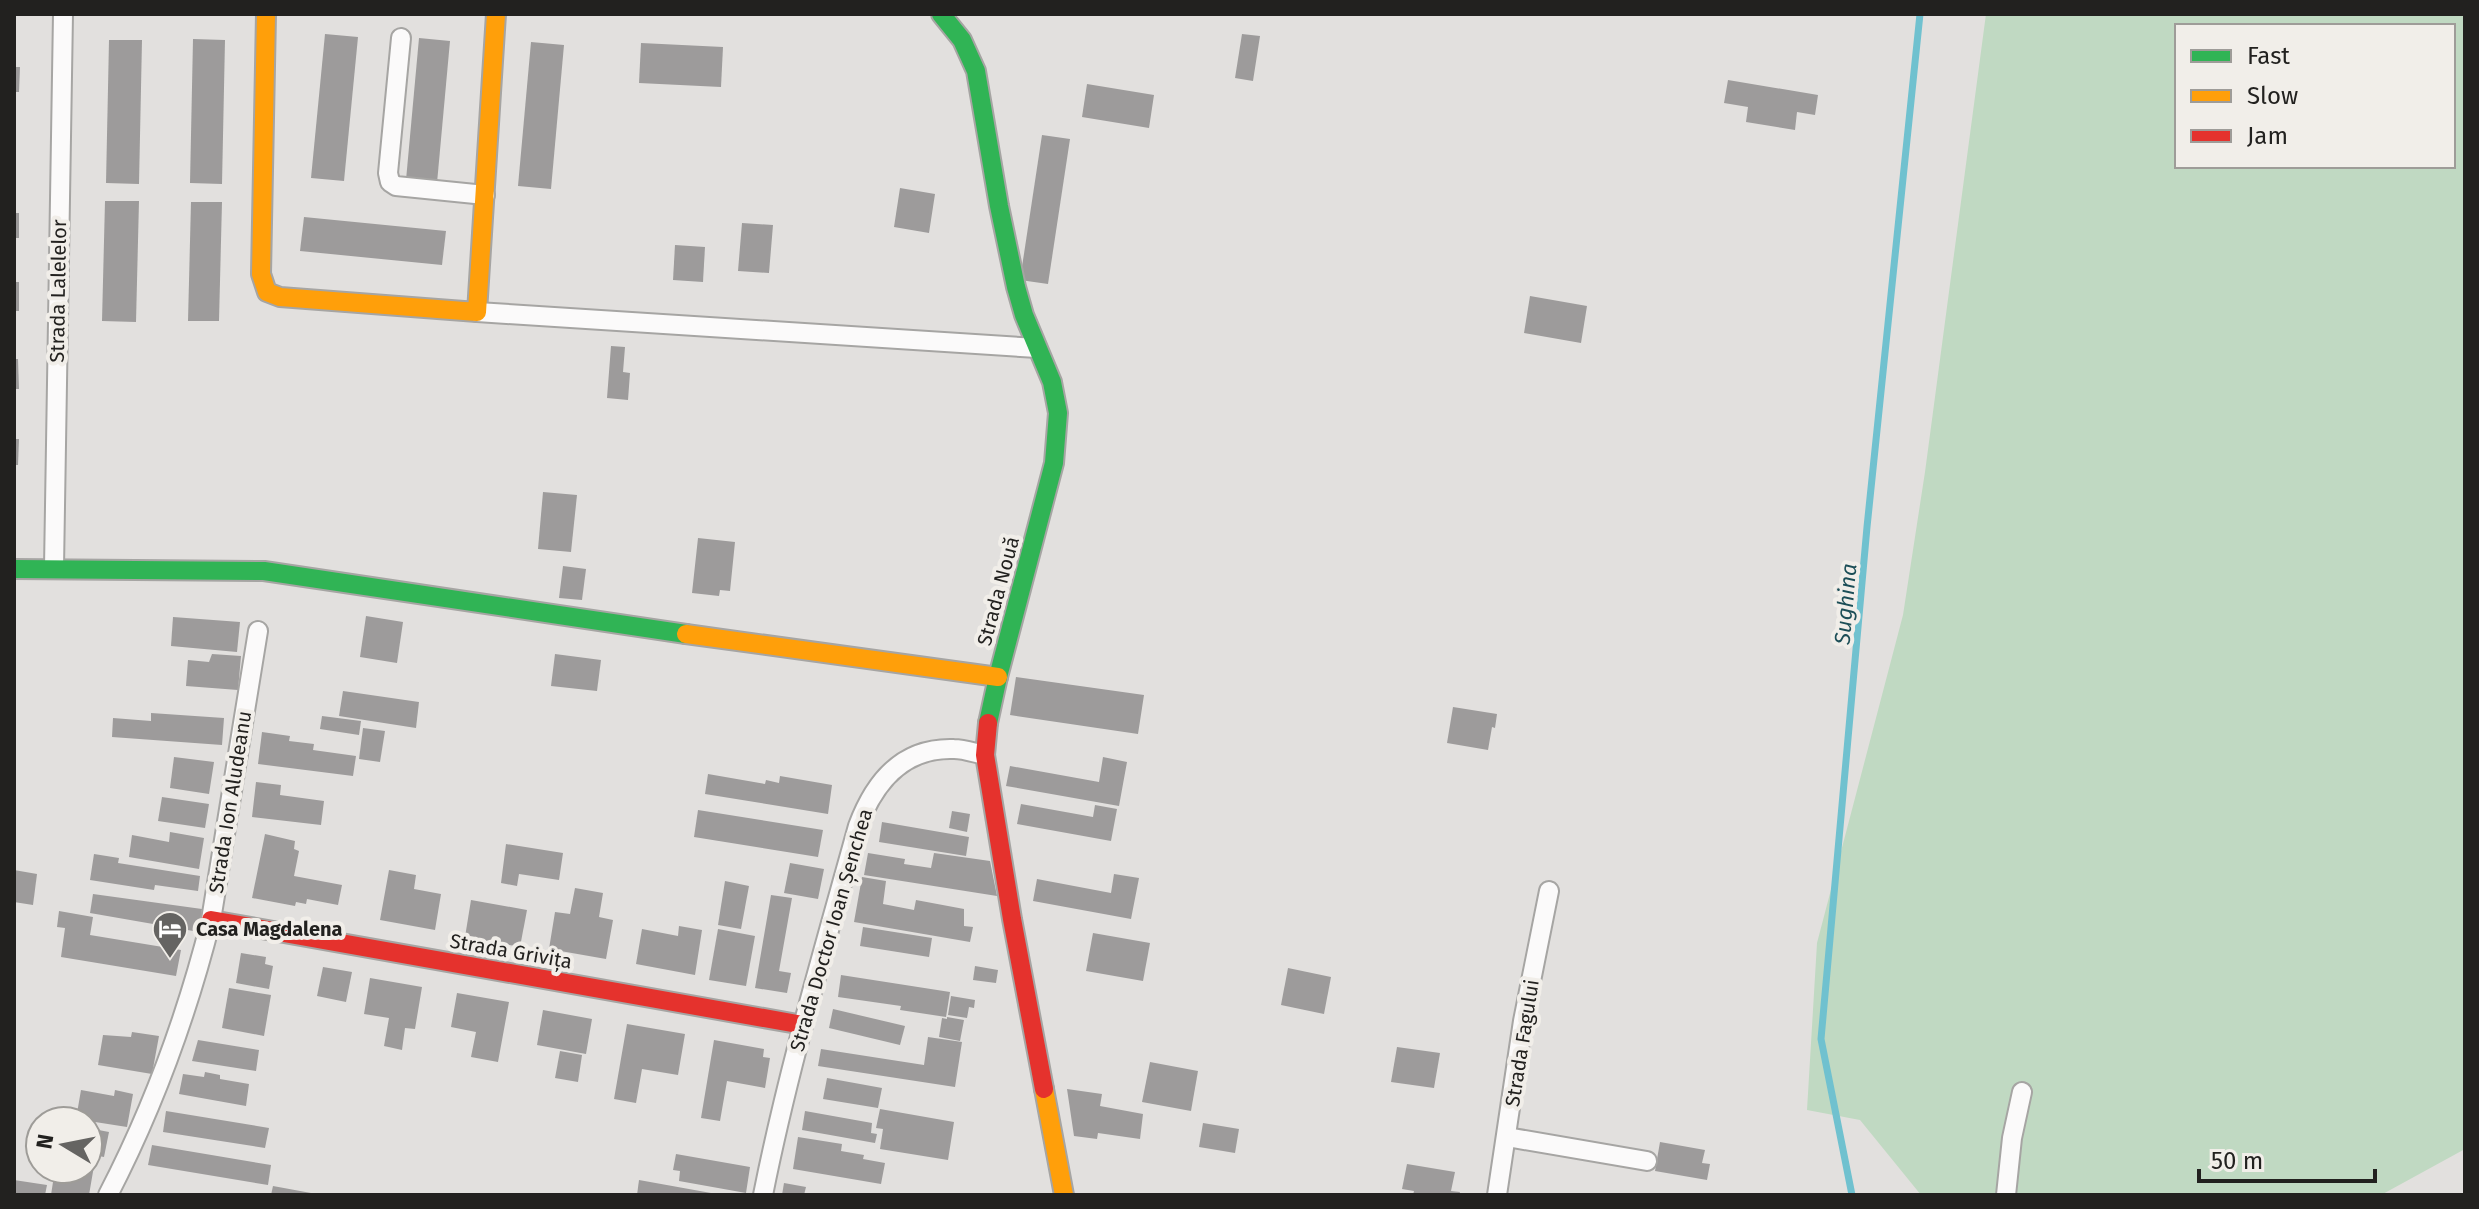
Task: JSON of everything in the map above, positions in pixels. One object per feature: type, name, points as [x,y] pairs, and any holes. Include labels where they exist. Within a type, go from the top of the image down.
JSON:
[{"type":"street","name":"Strada Lalelelor","points":[[54,568],[63,14]]},
{"type":"street","points":[[266,14],[261,274],[267,292],[280,297],[477,312],[1037,348]]},
{"type":"street","points":[[477,312],[496,14]]},
{"type":"street","name":"Strada Nouă","points":[[941,14],[955,28],[976,71],[1016,291],[1056,399],[1058,432],[1054,463],[989,715],[985,755],[1064,1195]]},
{"type":"street","points":[[401,38],[388,173],[390,182],[396,186],[485,195]]},
{"type":"street","points":[[14,569],[264,571],[586,620],[998,677]]},
{"type":"street","name":"Strada Ion Aludeanu","points":[[108,1195],[148,1110],[174,1044],[211,920],[258,631]]},
{"type":"street","name":"Strada Doctor Ioan Șenchea","points":[[763,1195],[803,1025],[867,801],[880,781],[920,754],[953,749],[985,755]]},
{"type":"street","name":"Strada Fagului","points":[[1497,1195],[1523,1021],[1549,891]]},
{"type":"street","name":"Strada Grivița","points":[[211,920],[803,1025]]},
{"type":"street","points":[[2006,1195],[2012,1138],[2022,1092]]},
{"type":"street","points":[[1507,1137],[1647,1161]]},
{"type":"green space","points":[[1986,14],[2465,14],[2465,1149],[2381,1195],[1921,1195],[1860,1120],[1807,1110],[1817,943],[1903,615]]},
{"type":"building","points":[[325,34],[358,37],[344,181],[311,178]]},
{"type":"building","points":[[1242,34],[1260,36],[1253,81],[1235,78]]},
{"type":"building","points":[[419,38],[450,41],[437,183],[406,180]]},
{"type":"building","points":[[193,39],[225,40],[222,184],[190,183]]},
{"type":"building","points":[[109,40],[142,40],[139,184],[106,183]]},
{"type":"building","points":[[531,42],[564,45],[551,189],[518,186]]},
{"type":"building","points":[[641,43],[723,47],[721,87],[639,83]]},
{"type":"building","points":[[14,67],[20,67],[19,92],[14,92]]},
{"type":"building","points":[[1728,80],[1818,95],[1815,115],[1797,112],[1795,130],[1746,122],[1748,107],[1724,103]]},
{"type":"building","points":[[1087,84],[1154,95],[1149,128],[1082,117]]},
{"type":"building","points":[[1042,135],[1070,139],[1048,284],[1020,280]]},
{"type":"building","points":[[900,188],[935,194],[929,233],[894,227]]},
{"type":"building","points":[[105,201],[139,201],[136,322],[102,321]]},
{"type":"building","points":[[191,202],[222,202],[219,321],[188,321]]},
{"type":"building","points":[[14,213],[19,213],[19,238],[14,238]]},
{"type":"building","points":[[304,217],[446,231],[442,265],[300,251]]},
{"type":"building","points":[[742,223],[773,225],[769,273],[738,271]]},
{"type":"building","points":[[675,245],[705,247],[703,282],[673,280]]},
{"type":"building","points":[[14,282],[19,282],[19,311],[14,311]]},
{"type":"building","points":[[1530,296],[1587,306],[1581,343],[1524,333]]},
{"type":"building","points":[[611,346],[625,347],[623,372],[630,373],[628,400],[607,398]]},
{"type":"building","points":[[14,359],[18,359],[19,389],[14,389]]},
{"type":"building","points":[[14,439],[19,439],[18,465],[14,465]]},
{"type":"building","points":[[543,492],[577,495],[571,552],[538,549]]},
{"type":"building","points":[[698,538],[735,542],[730,591],[720,590],[719,596],[692,593]]},
{"type":"building","points":[[563,566],[586,569],[582,600],[559,598]]},
{"type":"building","points":[[366,616],[403,622],[397,663],[360,657]]},
{"type":"building","points":[[173,617],[240,622],[237,652],[171,646]]},
{"type":"building","points":[[212,654],[241,656],[238,690],[186,686],[188,660],[209,662]]},
{"type":"building","points":[[555,654],[601,660],[597,691],[551,686]]},
{"type":"building","points":[[1016,677],[1144,695],[1138,734],[1010,715]]},
{"type":"building","points":[[343,691],[419,702],[416,728],[339,716]]},
{"type":"building","points":[[1453,707],[1497,714],[1488,750],[1447,743]]},
{"type":"building","points":[[151,713],[224,718],[222,745],[112,737],[113,718],[151,721]]},
{"type":"building","points":[[322,716],[361,721],[359,735],[320,729]]},
{"type":"building","points":[[363,728],[385,731],[380,762],[359,759]]},
{"type":"building","points":[[262,732],[290,736],[289,741],[314,744],[313,750],[356,756],[353,776],[258,764]]},
{"type":"building","points":[[174,757],[214,762],[209,794],[170,788]]},
{"type":"building","points":[[1103,757],[1127,762],[1119,806],[1006,786],[1010,766],[1099,782]]},
{"type":"building","points":[[708,774],[765,784],[766,780],[779,783],[780,776],[832,785],[828,814],[705,794]]},
{"type":"building","points":[[256,782],[281,785],[280,795],[324,801],[321,825],[252,817]]},
{"type":"building","points":[[162,797],[209,804],[205,828],[158,821]]},
{"type":"building","points":[[1021,804],[1093,817],[1095,805],[1117,809],[1111,841],[1017,824]]},
{"type":"building","points":[[698,810],[823,830],[818,857],[694,837]]},
{"type":"building","points":[[952,811],[970,814],[967,832],[949,828]]},
{"type":"building","points":[[882,822],[969,837],[966,856],[879,842]]},
{"type":"building","points":[[170,832],[204,838],[199,869],[129,857],[132,835],[169,842]]},
{"type":"building","points":[[265,834],[295,841],[294,849],[299,851],[294,876],[342,885],[338,905],[307,899],[306,904],[296,902],[295,906],[252,898]]},
{"type":"building","points":[[506,844],[563,853],[559,880],[519,874],[517,886],[501,883]]},
{"type":"building","points":[[868,853],[905,859],[904,864],[931,868],[934,853],[990,861],[997,896],[864,875]]},
{"type":"building","points":[[94,854],[119,858],[118,863],[200,876],[198,891],[155,885],[154,890],[90,880]]},
{"type":"building","points":[[790,863],[824,869],[818,899],[784,893]]},
{"type":"building","points":[[14,870],[37,874],[33,905],[14,902]]},
{"type":"building","points":[[389,870],[416,875],[414,889],[441,894],[435,930],[380,920]]},
{"type":"building","points":[[1114,874],[1139,878],[1131,919],[1033,901],[1037,879],[1111,893]]},
{"type":"building","points":[[862,877],[886,881],[883,904],[914,910],[916,900],[964,909],[964,926],[973,927],[970,942],[854,922]]},
{"type":"building","points":[[725,881],[749,886],[741,929],[718,925]]},
{"type":"building","points":[[575,888],[603,893],[599,917],[613,920],[606,959],[549,949],[555,912],[570,914]]},
{"type":"building","points":[[93,894],[202,909],[199,932],[90,913]]},
{"type":"building","points":[[771,895],[792,898],[779,971],[791,973],[787,993],[755,988]]},
{"type":"building","points":[[471,900],[527,910],[520,947],[465,937]]},
{"type":"building","points":[[59,911],[93,917],[90,935],[181,950],[176,976],[61,957],[65,928],[57,927]]},
{"type":"building","points":[[679,926],[702,930],[695,975],[636,964],[642,929],[678,936]]},
{"type":"building","points":[[863,927],[932,938],[929,957],[860,946]]},
{"type":"building","points":[[718,929],[755,936],[746,986],[709,980]]},
{"type":"building","points":[[1093,933],[1150,943],[1143,981],[1086,971]]},
{"type":"building","points":[[241,953],[266,957],[265,964],[273,966],[269,989],[236,983]]},
{"type":"building","points":[[975,966],[998,970],[996,983],[973,980]]},
{"type":"building","points":[[323,967],[352,972],[346,1002],[317,996]]},
{"type":"building","points":[[1288,968],[1331,977],[1324,1014],[1281,1005]]},
{"type":"building","points":[[841,975],[950,992],[946,1017],[900,1010],[901,1006],[838,997]]},
{"type":"building","points":[[370,978],[422,987],[415,1029],[405,1028],[402,1050],[384,1046],[389,1018],[364,1014]]},
{"type":"building","points":[[229,988],[271,995],[264,1036],[222,1028]]},
{"type":"building","points":[[457,993],[509,1002],[498,1062],[471,1057],[476,1032],[451,1027]]},
{"type":"building","points":[[951,996],[975,1000],[974,1008],[969,1007],[967,1018],[948,1015]]},
{"type":"building","points":[[833,1009],[905,1026],[900,1045],[829,1028]]},
{"type":"building","points":[[543,1010],[592,1019],[586,1054],[537,1045]]},
{"type":"building","points":[[942,1018],[964,1020],[960,1041],[939,1037]]},
{"type":"building","points":[[627,1024],[685,1034],[678,1075],[642,1069],[636,1103],[614,1099]]},
{"type":"building","points":[[132,1032],[159,1036],[152,1074],[98,1065],[103,1035],[131,1037]]},
{"type":"building","points":[[928,1037],[962,1042],[955,1087],[818,1066],[821,1049],[924,1065]]},
{"type":"building","points":[[198,1040],[259,1050],[256,1071],[192,1061]]},
{"type":"building","points":[[714,1040],[764,1049],[763,1057],[770,1058],[765,1088],[727,1081],[720,1121],[701,1118]]},
{"type":"building","points":[[1397,1047],[1440,1053],[1434,1088],[1391,1082]]},
{"type":"building","points":[[560,1051],[582,1055],[578,1082],[555,1078]]},
{"type":"building","points":[[1150,1062],[1198,1071],[1191,1111],[1142,1102]]},
{"type":"building","points":[[205,1072],[220,1075],[220,1079],[249,1084],[246,1106],[179,1094],[183,1074],[204,1077]]},
{"type":"building","points":[[827,1078],[882,1088],[878,1108],[823,1099]]},
{"type":"building","points":[[1067,1089],[1102,1094],[1100,1106],[1143,1114],[1140,1139],[1098,1133],[1097,1139],[1074,1136]]},
{"type":"building","points":[[81,1090],[114,1096],[115,1090],[133,1094],[127,1127],[104,1123],[104,1105],[78,1105]]},
{"type":"building","points":[[880,1109],[954,1122],[948,1160],[880,1149],[883,1129],[876,1128]]},
{"type":"building","points":[[166,1111],[269,1128],[265,1148],[163,1132]]},
{"type":"building","points":[[805,1111],[872,1123],[871,1133],[877,1134],[875,1143],[802,1130]]},
{"type":"building","points":[[1203,1123],[1239,1129],[1235,1153],[1199,1147]]},
{"type":"building","points":[[104,1131],[109,1132],[104,1157]]},
{"type":"building","points":[[798,1137],[842,1144],[841,1151],[885,1163],[881,1184],[793,1169]]},
{"type":"building","points":[[1660,1142],[1705,1150],[1702,1163],[1710,1164],[1707,1180],[1655,1171]]},
{"type":"building","points":[[152,1145],[271,1165],[268,1185],[148,1165]]},
{"type":"building","points":[[676,1154],[750,1167],[746,1193],[679,1181],[680,1171],[673,1170]]},
{"type":"building","points":[[1407,1164],[1455,1172],[1451,1191],[1460,1192],[1459,1195],[1413,1195],[1414,1191],[1402,1189]]},
{"type":"building","points":[[14,1180],[24,1182],[24,1185],[47,1185],[45,1195],[14,1195]]},
{"type":"building","points":[[639,1180],[711,1193],[711,1195],[637,1195]]},
{"type":"building","points":[[784,1183],[806,1187],[804,1195],[782,1195]]},
{"type":"building","points":[[53,1185],[91,1185],[89,1195],[51,1195]]},
{"type":"building","points":[[273,1186],[311,1193],[311,1195],[271,1195]]},
{"type":"waterway","name":"Sughina","points":[[1852,1195],[1821,1039],[1867,527],[1920,14]]},
{"type":"traffic: fast","points":[[941,14],[962,40],[976,71],[1016,287],[1024,315],[1052,382],[1058,413],[1054,463],[988,723]]},
{"type":"traffic: fast","points":[[14,569],[264,571],[686,634]]},
{"type":"traffic: slow","points":[[266,14],[261,274],[267,292],[280,297],[477,312],[496,14]]},
{"type":"traffic: slow","points":[[686,634],[998,677]]},
{"type":"traffic: slow","points":[[1044,1089],[1064,1195]]},
{"type":"traffic: jam","points":[[988,723],[985,755],[1044,1089]]},
{"type":"traffic: jam","points":[[211,920],[803,1025]]},
{"type":"place","name":"Casa Magdalena","points":[[170,960]]}]
